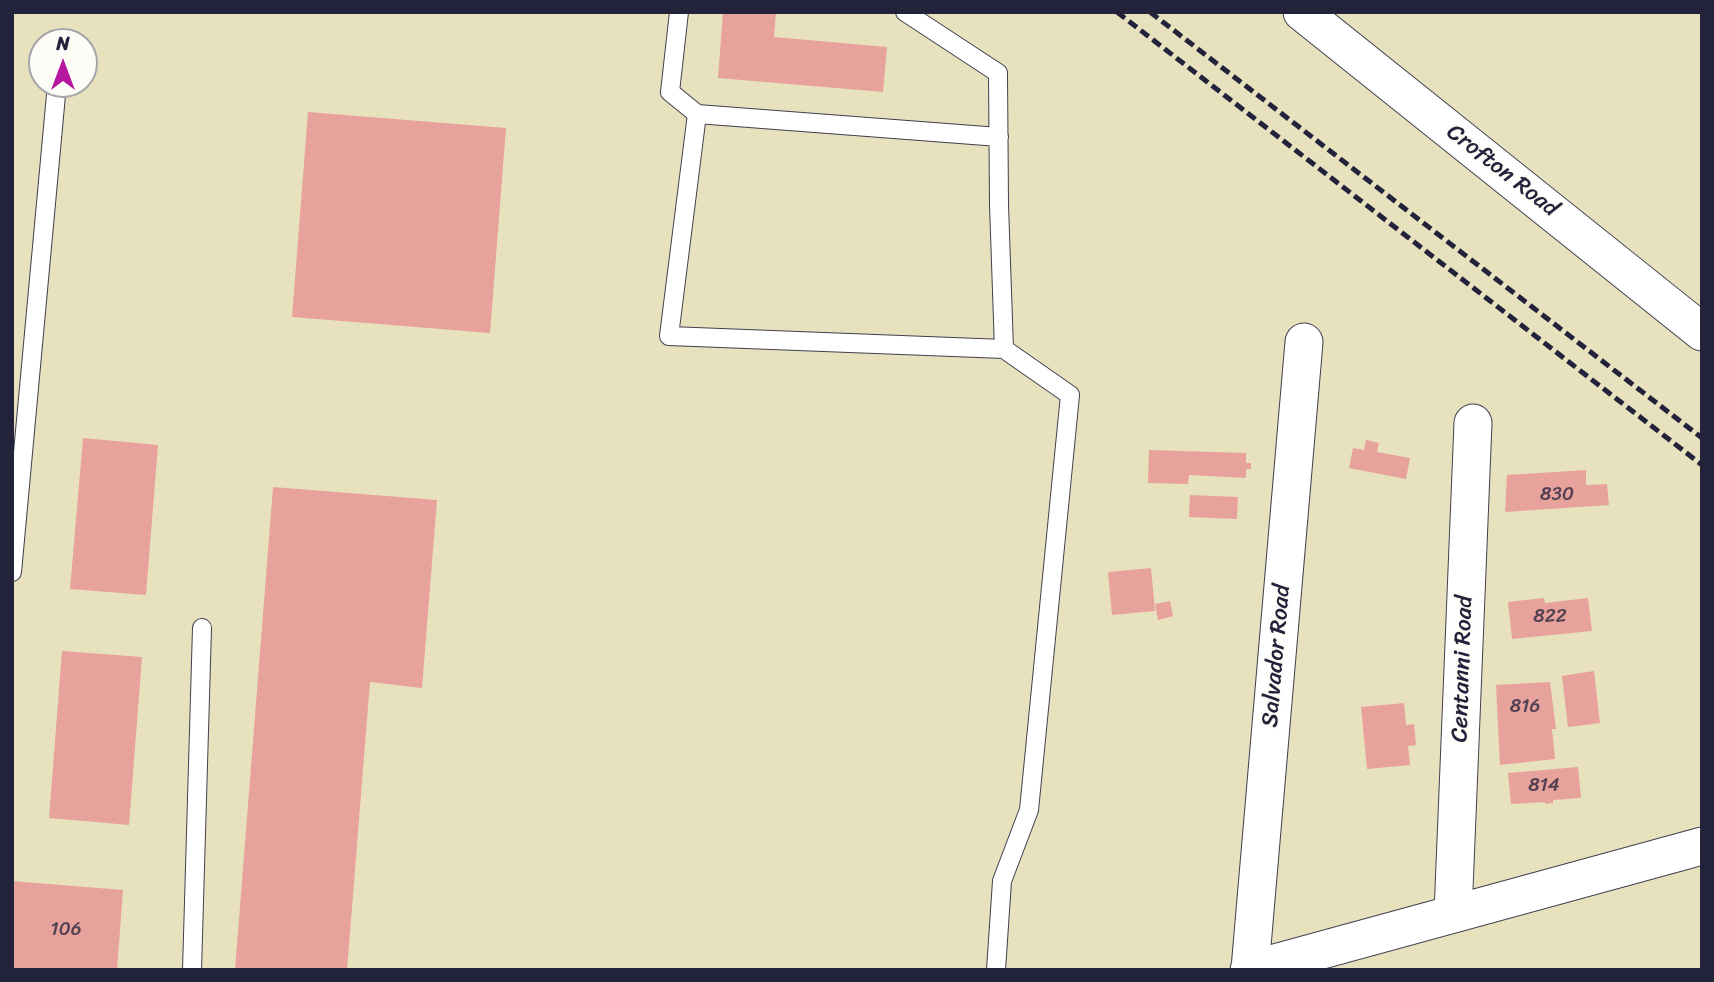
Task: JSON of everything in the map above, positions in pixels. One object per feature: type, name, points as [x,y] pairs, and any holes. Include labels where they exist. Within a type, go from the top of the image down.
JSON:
[{"type":"street","name":"Crofton Road","points":[[1302,12],[1702,332]]},
{"type":"street","name":"Salvador Road","points":[[1250,970],[1304,342]]},
{"type":"street","name":"Centanni Road","points":[[1453,914],[1473,423]]},
{"type":"street","points":[[1250,970],[1702,846]]},
{"type":"lane","points":[[679,12],[670,92],[697,114],[999,138]]},
{"type":"lane","points":[[905,12],[998,72],[1004,349]]},
{"type":"lane","points":[[12,572],[56,98]]},
{"type":"lane","points":[[697,114],[669,337],[1004,349],[1070,395],[1029,810],[1002,881],[996,970]]},
{"type":"lane","points":[[192,970],[202,628]]},
{"type":"building","points":[[723,12],[776,12],[774,37],[887,47],[883,92],[718,78]]},
{"type":"building","points":[[308,112],[506,128],[490,333],[292,317]]},
{"type":"building","points":[[83,438],[158,445],[146,595],[70,589]]},
{"type":"building","points":[[1366,440],[1379,443],[1377,452],[1410,458],[1406,479],[1349,468],[1353,448],[1364,450]]},
{"type":"building","points":[[1149,450],[1246,453],[1246,463],[1251,463],[1251,469],[1246,469],[1246,478],[1189,475],[1188,484],[1148,483]]},
{"type":"building","points":[[1586,470],[1586,485],[1607,484],[1609,505],[1505,512],[1507,475]]},
{"type":"building","points":[[273,487],[437,500],[422,688],[370,682],[347,970],[235,970]]},
{"type":"building","points":[[1190,495],[1238,497],[1237,519],[1189,517]]},
{"type":"building","points":[[1151,568],[1155,611],[1112,615],[1108,572]]},
{"type":"building","points":[[1544,598],[1545,603],[1588,598],[1592,631],[1512,639],[1508,602]]},
{"type":"building","points":[[1170,601],[1173,616],[1158,620],[1155,604]]},
{"type":"building","points":[[62,651],[142,657],[129,825],[49,818]]},
{"type":"building","points":[[1594,671],[1600,723],[1568,727],[1562,676]]},
{"type":"building","points":[[1550,682],[1556,729],[1552,729],[1555,759],[1500,765],[1496,685]]},
{"type":"building","points":[[1404,703],[1406,725],[1414,724],[1416,745],[1408,746],[1410,765],[1367,769],[1361,707]]},
{"type":"building","points":[[1578,767],[1581,798],[1553,800],[1553,803],[1545,804],[1511,804],[1508,773]]},
{"type":"building","points":[[12,881],[123,890],[117,970],[12,970]]},
{"type":"railway","points":[[1117,12],[1702,465]]},
{"type":"railway","points":[[1150,12],[1702,438]]}]
